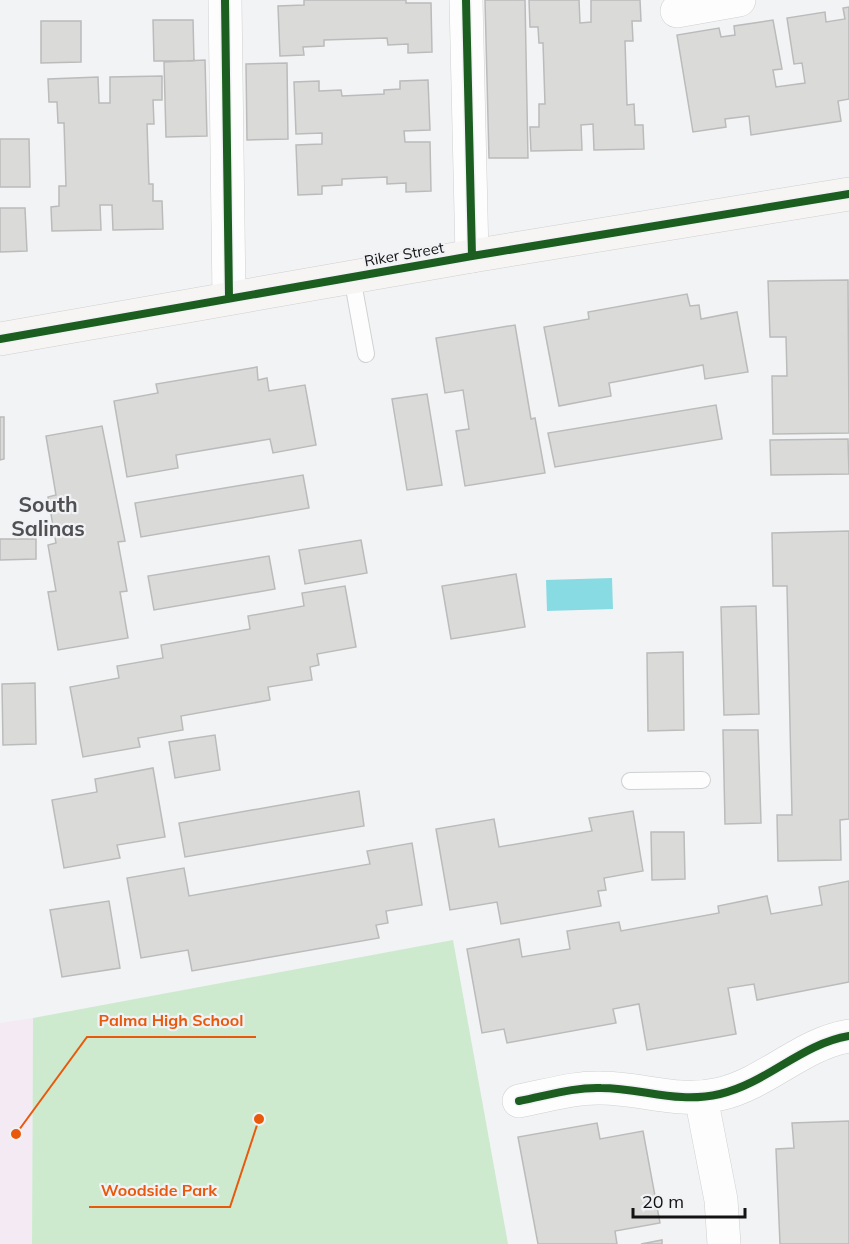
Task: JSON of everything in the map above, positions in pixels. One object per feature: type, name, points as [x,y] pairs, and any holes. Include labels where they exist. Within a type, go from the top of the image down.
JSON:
[{"type":"street","points":[[225,0],[229,298]]},
{"type":"street","points":[[466,0],[472,256]]},
{"type":"street","points":[[677,11],[739,0]]},
{"type":"street","name":"Riker Street","points":[[0,339],[472,256],[849,194]]},
{"type":"street","points":[[519,1101],[600,1088],[657,1097],[701,1097],[744,1086],[813,1047],[849,1036]]},
{"type":"street","points":[[701,1097],[721,1200],[724,1244]]},
{"type":"lane","points":[[352,277],[366,354]]},
{"type":"lane","points":[[630,782],[702,780]]},
{"type":"shaded area","points":[[33,1018],[32,1244],[0,1244],[0,1023]]},
{"type":"green space","points":[[453,940],[508,1244],[32,1244],[33,1018]]},
{"type":"water","points":[[612,578],[613,609],[547,611],[546,580]]},
{"type":"building","points":[[304,0],[406,0],[406,3],[431,3],[432,52],[408,53],[408,44],[388,45],[387,38],[324,40],[324,46],[303,47],[304,55],[280,56],[278,6],[304,5]]},
{"type":"building","points":[[485,0],[525,0],[528,158],[489,158]]},
{"type":"building","points":[[529,0],[579,0],[580,23],[591,22],[591,0],[640,0],[641,21],[632,21],[633,41],[625,41],[627,105],[634,104],[635,125],[643,125],[644,149],[594,150],[593,124],[581,125],[582,150],[531,151],[530,127],[539,127],[539,104],[545,104],[543,43],[539,43],[538,27],[530,27]]},
{"type":"building","points":[[849,7],[849,99],[838,101],[841,121],[751,135],[749,116],[725,119],[726,127],[693,132],[677,35],[719,28],[721,37],[735,35],[734,26],[773,20],[782,69],[773,70],[776,87],[805,83],[802,63],[794,64],[787,18],[825,12],[826,22],[845,19],[843,8]]},
{"type":"building","points":[[153,20],[193,20],[194,61],[154,61]]},
{"type":"building","points":[[41,21],[81,21],[81,62],[41,63]]},
{"type":"building","points":[[205,60],[207,136],[166,137],[164,62]]},
{"type":"building","points":[[287,63],[288,139],[247,140],[246,64]]},
{"type":"building","points":[[162,76],[162,100],[153,100],[154,124],[147,124],[149,184],[153,184],[153,201],[162,201],[163,229],[113,230],[112,205],[100,205],[101,230],[52,231],[51,207],[59,206],[59,186],[66,186],[64,123],[58,123],[57,102],[49,102],[48,79],[98,77],[99,103],[110,103],[110,77]]},
{"type":"building","points":[[428,80],[430,130],[404,131],[405,142],[430,142],[431,191],[406,192],[406,183],[387,184],[387,177],[342,179],[342,185],[322,186],[322,194],[298,195],[296,145],[322,144],[322,133],[296,134],[294,82],[319,81],[319,91],[341,90],[342,96],[384,94],[384,90],[400,89],[400,81]]},
{"type":"building","points":[[0,139],[29,139],[30,187],[0,187]]},
{"type":"building","points":[[0,208],[25,208],[27,251],[0,252]]},
{"type":"building","points":[[848,280],[849,433],[773,434],[772,376],[787,376],[786,337],[770,337],[768,281]]},
{"type":"building","points":[[687,294],[690,306],[699,305],[701,319],[737,312],[748,372],[705,379],[703,365],[609,383],[611,396],[559,406],[544,327],[589,319],[588,312]]},
{"type":"building","points":[[515,325],[531,419],[535,418],[545,473],[465,486],[456,431],[469,429],[463,390],[445,393],[436,338]]},
{"type":"building","points":[[257,367],[258,380],[267,378],[269,391],[305,385],[316,445],[273,453],[270,439],[176,455],[178,468],[127,477],[114,401],[158,393],[156,384]]},
{"type":"building","points":[[427,394],[442,485],[407,490],[392,399]]},
{"type":"building","points":[[716,405],[722,439],[555,467],[548,433]]},
{"type":"building","points":[[0,417],[4,417],[4,459],[0,460]]},
{"type":"building","points":[[102,426],[125,541],[118,542],[127,591],[120,592],[128,638],[58,650],[48,592],[56,591],[48,545],[56,543],[48,497],[56,495],[46,436]]},
{"type":"building","points":[[848,439],[849,474],[771,475],[770,440]]},
{"type":"building","points":[[303,475],[309,508],[141,537],[135,503]]},
{"type":"building","points":[[849,531],[849,819],[840,820],[841,860],[778,861],[777,815],[792,815],[787,586],[773,586],[772,533]]},
{"type":"building","points":[[0,539],[36,539],[36,559],[0,560]]},
{"type":"building","points":[[361,540],[367,573],[305,584],[299,550]]},
{"type":"building","points":[[269,556],[275,589],[154,610],[148,576]]},
{"type":"building","points":[[516,574],[525,627],[451,639],[442,586]]},
{"type":"building","points":[[345,586],[356,647],[317,654],[319,665],[310,667],[312,680],[268,687],[270,700],[181,716],[183,730],[138,738],[140,747],[83,757],[70,687],[119,678],[117,666],[163,658],[161,645],[250,629],[248,616],[304,606],[302,593]]},
{"type":"building","points":[[756,606],[759,714],[724,715],[721,607]]},
{"type":"building","points":[[683,652],[684,730],[648,731],[647,653]]},
{"type":"building","points":[[35,683],[36,744],[3,745],[2,684]]},
{"type":"building","points":[[723,730],[758,730],[761,823],[725,824]]},
{"type":"building","points":[[215,735],[220,770],[175,778],[169,742]]},
{"type":"building","points":[[153,768],[165,837],[117,845],[120,858],[64,868],[52,800],[97,792],[95,779]]},
{"type":"building","points":[[359,791],[364,826],[185,857],[179,823]]},
{"type":"building","points":[[633,811],[643,871],[604,878],[606,890],[598,891],[601,906],[501,924],[497,902],[450,910],[436,829],[494,819],[499,847],[592,831],[589,818]]},
{"type":"building","points":[[651,832],[684,832],[685,879],[652,880]]},
{"type":"building","points":[[412,843],[422,905],[386,911],[388,923],[376,925],[379,938],[192,971],[188,950],[141,958],[127,878],[184,868],[189,896],[370,864],[367,851]]},
{"type":"building","points":[[849,881],[849,982],[757,1000],[754,984],[728,988],[736,1034],[647,1050],[639,1004],[613,1009],[616,1023],[507,1043],[504,1029],[482,1033],[467,949],[519,939],[522,957],[570,949],[567,931],[619,922],[621,931],[719,913],[718,906],[767,896],[771,914],[822,905],[819,887]]},
{"type":"building","points":[[109,901],[120,968],[62,977],[50,910]]},
{"type":"building","points":[[849,1121],[849,1244],[780,1244],[776,1149],[794,1148],[792,1123]]},
{"type":"building","points":[[597,1123],[600,1139],[643,1131],[660,1223],[615,1231],[617,1244],[538,1244],[518,1137]]},
{"type":"building","points":[[662,1240],[662,1244],[641,1244]]},
{"type":"cycle path","points":[[225,0],[229,298]]},
{"type":"cycle path","points":[[466,0],[472,256]]},
{"type":"cycle path","points":[[0,339],[472,256],[849,194]]},
{"type":"cycle path","points":[[519,1101],[591,1088],[689,1097],[720,1094],[737,1089],[815,1047],[849,1036]]},
{"type":"place","name":"Woodside Park","points":[[259,1119]]},
{"type":"place","name":"Palma High School","points":[[16,1134]]},
{"type":"district","name":"South Salinas","points":[[48,516]]}]
